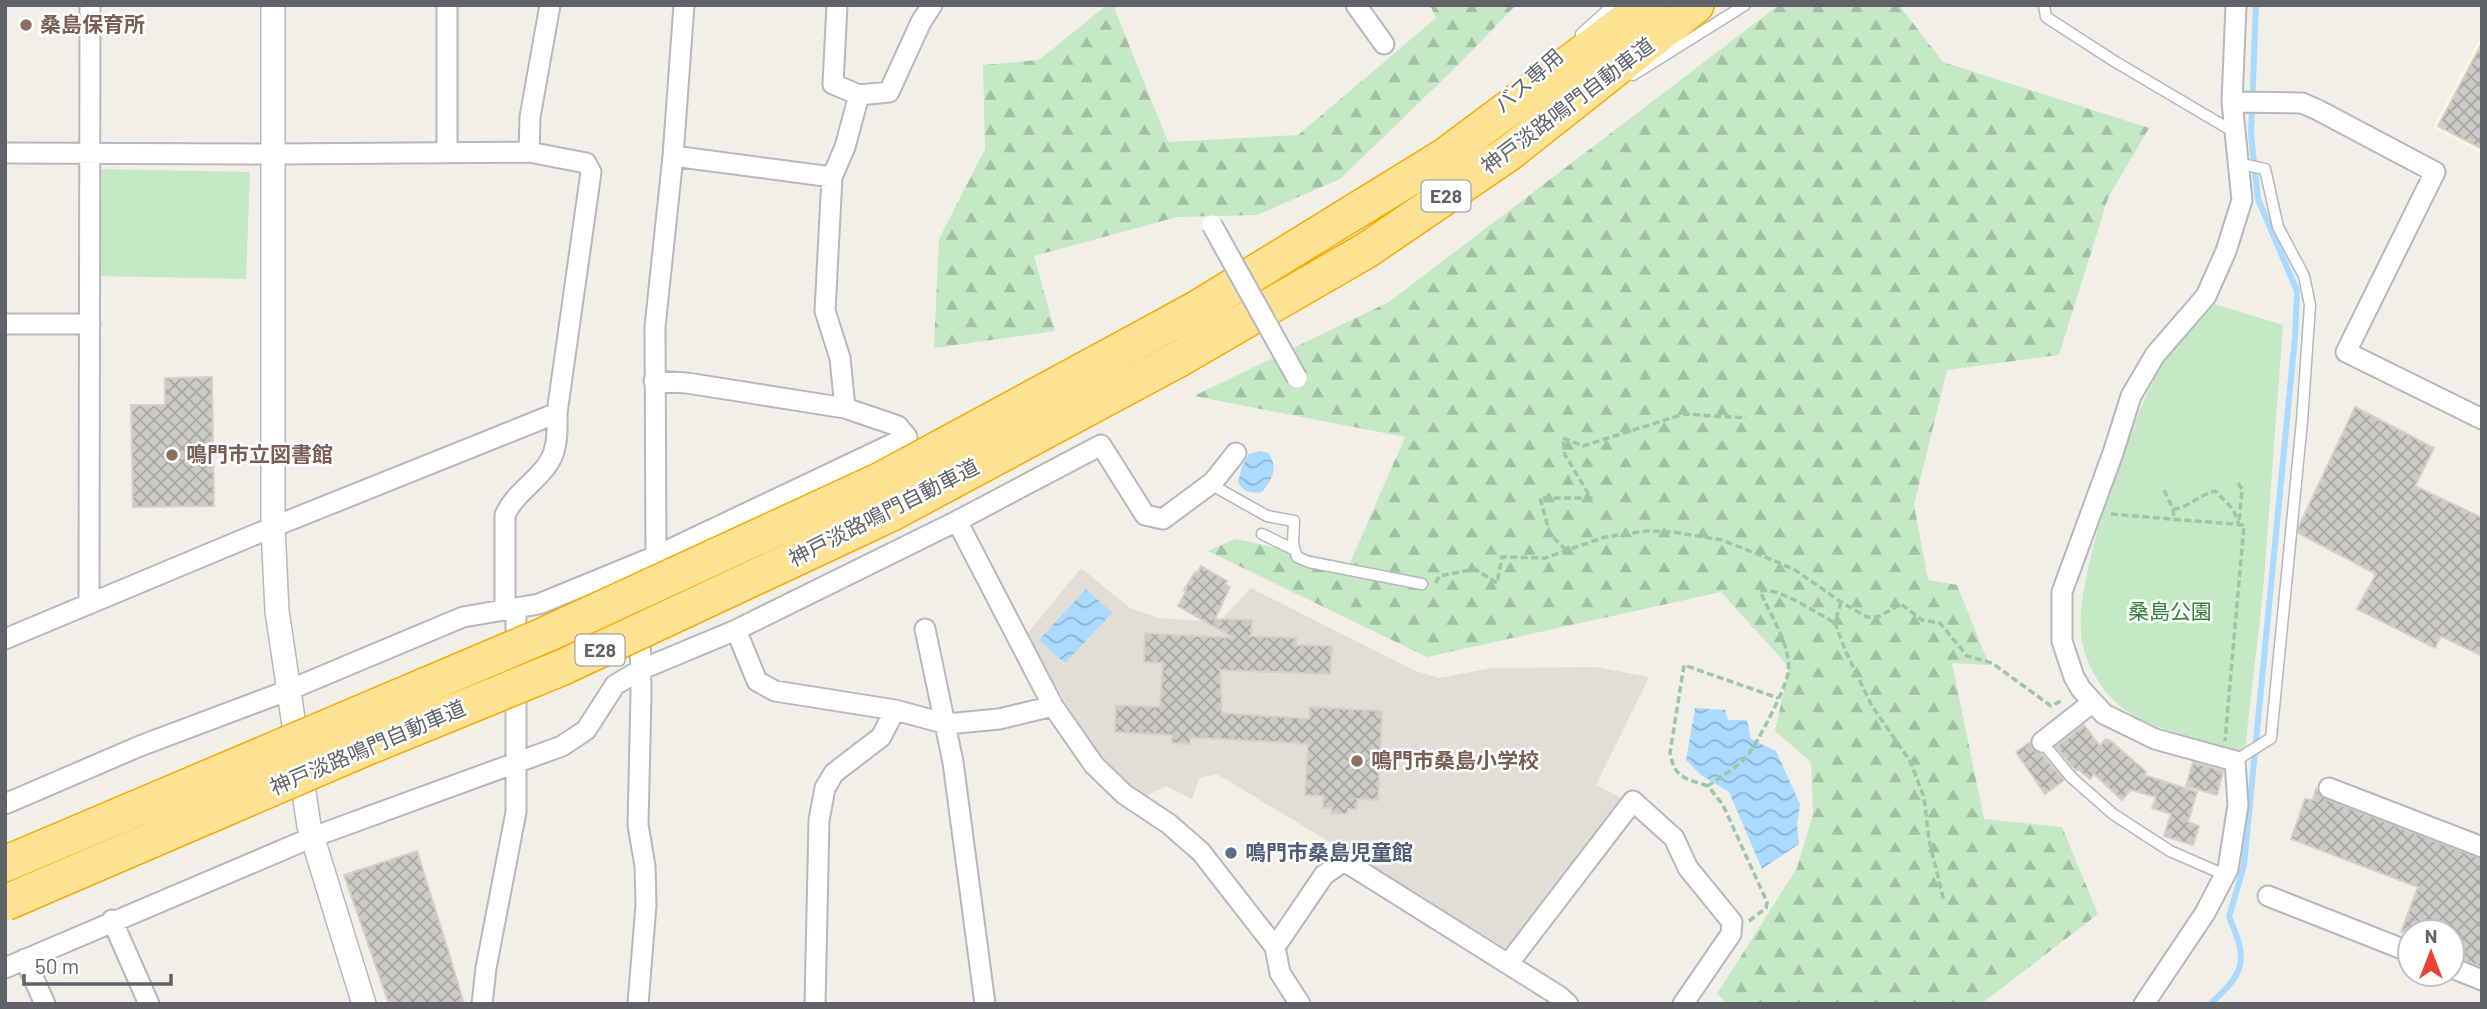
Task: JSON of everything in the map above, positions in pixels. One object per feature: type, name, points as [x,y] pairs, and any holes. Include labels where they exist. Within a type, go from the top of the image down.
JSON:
[{"type":"highway","name":"神戸淡路鳴門自動車道","points":[[5,863],[547,634],[881,480],[1210,301],[1445,156],[1647,5]]},
{"type":"highway","name":"神戸淡路鳴門自動車道","points":[[5,903],[363,749],[561,668],[890,514],[1177,360],[1367,250],[1508,153],[1696,5]]},
{"type":"street","points":[[89,604],[90,5]]},
{"type":"street","points":[[273,5],[273,527],[277,611],[309,826],[365,1004]]},
{"type":"street","points":[[447,5],[447,151]]},
{"type":"street","points":[[529,152],[530,117],[550,5]]},
{"type":"street","points":[[638,1004],[646,905],[645,866],[638,825],[640,670],[648,560],[656,327],[673,156],[684,5]]},
{"type":"street","points":[[837,5],[833,85],[859,94],[888,92],[921,22],[932,5]]},
{"type":"street","points":[[1356,5],[1384,44]]},
{"type":"street","points":[[2144,1004],[2204,913],[2228,869],[2238,805],[2230,754],[2155,739],[2104,714],[2074,677],[2063,641],[2062,592],[2132,396],[2155,355],[2206,296],[2227,251],[2242,200],[2232,102],[2236,5]]},
{"type":"street","points":[[845,408],[839,358],[825,311],[832,177],[845,147],[859,94]]},
{"type":"street","points":[[2232,102],[2302,103],[2435,172],[2346,352],[2482,419]]},
{"type":"street","points":[[5,153],[274,155],[529,152],[586,163],[591,172],[557,413],[555,450],[545,468],[510,501],[505,515],[511,608],[516,812],[486,968],[482,1004]]},
{"type":"street","points":[[673,156],[832,177]]},
{"type":"street","points":[[1212,225],[1297,377]]},
{"type":"street","points":[[5,324],[90,324]]},
{"type":"street","points":[[5,804],[140,746],[289,690],[463,617],[539,604],[648,560],[907,437],[898,426],[845,408],[687,383],[654,381]]},
{"type":"street","points":[[5,639],[273,527],[557,413]]},
{"type":"street","points":[[5,968],[112,920],[313,837],[562,746],[586,730],[615,685],[640,670],[736,630],[957,522],[1101,445],[1145,515],[1163,519],[1210,484],[1236,453]]},
{"type":"street","points":[[957,522],[1053,706],[1094,765],[1124,794],[1169,824],[1201,852],[1275,947],[1280,973],[1300,1004]]},
{"type":"street","points":[[925,629],[947,724],[985,1004]]},
{"type":"street","points":[[736,630],[757,681],[775,691],[895,710],[947,724],[999,719],[1053,706]]},
{"type":"street","points":[[2042,742],[2087,696]]},
{"type":"street","points":[[815,1004],[819,820],[825,788],[834,773],[881,737],[895,710]]},
{"type":"street","points":[[2329,788],[2482,847]]},
{"type":"street","points":[[1508,964],[1633,801],[1674,838],[1688,868],[1732,922],[1731,934],[1683,1004]]},
{"type":"street","points":[[1275,947],[1324,875],[1344,862],[1568,1004]]},
{"type":"street","points":[[2268,896],[2396,946]]},
{"type":"street","points":[[112,920],[149,1004]]},
{"type":"street","points":[[26,959],[46,1004]]},
{"type":"lane","name":"バス専用","points":[[1573,41],[1612,5]]},
{"type":"lane","points":[[1627,79],[1745,5]]},
{"type":"lane","points":[[2044,5],[2046,17],[2234,132]]},
{"type":"lane","name":"バス専用","points":[[1445,156],[1534,76]]},
{"type":"lane","name":"バス専用","points":[[1508,153],[1591,101]]},
{"type":"lane","points":[[2230,754],[2271,738],[2302,421],[2309,314],[2304,276],[2278,227],[2265,169],[2237,163]]},
{"type":"lane","points":[[1210,484],[1267,516],[1294,521],[1293,543],[1297,557],[1309,562],[1422,584]]},
{"type":"lane","points":[[1262,534],[1295,550]]},
{"type":"lane","points":[[2042,742],[2071,777],[2113,814],[2170,851],[2225,875]]},
{"type":"path","points":[[1566,550],[1550,534],[1540,498],[1591,498],[1564,455],[1563,438],[1583,446],[1684,414],[1746,418]]},
{"type":"path","points":[[2238,483],[2242,489],[2239,525]]},
{"type":"path","points":[[2164,489],[2173,509],[2174,520]]},
{"type":"path","points":[[2173,509],[2180,509],[2203,494],[2215,491],[2233,509],[2239,525]]},
{"type":"path","points":[[2105,513],[2244,525],[2230,754]]},
{"type":"path","points":[[1422,584],[1434,585],[1440,576],[1475,569],[1497,583],[1502,557],[1545,558],[1605,537],[1647,531],[1673,532],[1722,540],[1795,570],[1867,617],[1878,617],[1901,604],[1922,621],[1940,623],[1968,656],[1992,663],[2051,706],[2087,696]]},
{"type":"path","points":[[1708,786],[1747,756],[1778,698],[1788,673],[1786,653],[1760,590],[1767,589],[1792,599],[1835,623],[1872,706],[1910,761],[1924,797],[1929,840],[1944,901]]},
{"type":"path","points":[[1835,623],[1841,602]]},
{"type":"path","points":[[1731,934],[1766,908],[1767,901],[1723,805],[1708,786],[1679,776],[1672,767],[1670,753],[1684,665],[1778,698]]},
{"type":"shaded area","points":[[2482,34],[2482,153],[2433,127]]},
{"type":"shaded area","name":"鳴門市桑島小学校","points":[[1081,568],[1130,608],[1159,618],[1219,622],[1251,588],[1413,670],[1439,678],[1492,668],[1596,667],[1649,677],[1596,785],[1621,798],[1509,950],[1217,774],[1199,778],[1192,799],[1166,786],[1143,797],[1092,747],[1027,634]]},
{"type":"green space","points":[[1107,5],[1113,5],[1168,142],[1298,135],[1436,18],[1430,5],[1516,5],[1340,179],[1257,215],[1177,217],[1034,256],[1055,331],[934,348],[939,239],[985,149],[983,65],[1039,60]]},
{"type":"green space","points":[[1779,5],[1899,5],[1943,62],[2149,128],[2108,198],[2059,355],[1947,370],[1914,505],[1928,580],[1957,585],[1989,665],[1952,663],[1984,819],[2062,827],[2098,914],[1981,1004],[1728,1004],[1717,994],[1797,868],[1813,814],[1811,762],[1775,731],[1789,667],[1721,592],[1427,657],[1208,551],[1235,539],[1350,563],[1405,437],[1194,396],[1389,302]]},
{"type":"green space","points":[[100,169],[250,172],[246,279],[100,276]]},
{"type":"green space","name":"桑島公園","points":[[2214,304],[2283,325],[2263,592],[2245,748],[2236,751],[2172,732],[2127,711],[2108,695],[2098,681],[2082,641],[2081,616],[2085,582],[2119,463],[2160,369],[2178,344]]},
{"type":"water","points":[[1259,451],[1268,453],[1274,469],[1262,492],[1251,492],[1242,488],[1238,482],[1249,454]]},
{"type":"water","points":[[1086,589],[1112,613],[1065,663],[1039,640]]},
{"type":"water","points":[[1695,708],[1725,710],[1728,720],[1747,720],[1751,739],[1776,751],[1800,804],[1797,824],[1799,844],[1762,869],[1729,792],[1701,775],[1686,760]]},
{"type":"building","points":[[2482,43],[2482,149],[2438,126]]},
{"type":"building","name":"鳴門市立図書館","points":[[212,377],[214,506],[133,507],[131,405],[165,405],[165,378]]},
{"type":"building","points":[[2355,407],[2434,448],[2415,486],[2482,518],[2482,656],[2441,636],[2435,648],[2357,609],[2376,574],[2298,533]]},
{"type":"building","points":[[1201,566],[1227,581],[1225,584],[1230,587],[1215,619],[1252,620],[1251,636],[1296,638],[1296,645],[1332,646],[1330,674],[1220,670],[1222,713],[1309,719],[1310,707],[1382,711],[1378,800],[1357,799],[1357,809],[1348,809],[1347,814],[1331,814],[1332,808],[1323,808],[1323,796],[1305,795],[1308,744],[1190,737],[1190,744],[1172,743],[1172,735],[1115,732],[1116,705],[1160,707],[1163,663],[1144,662],[1145,633],[1234,638],[1178,606],[1186,591],[1184,590]]},
{"type":"building","points":[[2084,725],[2100,746],[2106,739],[2111,741],[2146,772],[2144,775],[2197,792],[2188,822],[2199,826],[2193,845],[2164,836],[2171,814],[2152,808],[2156,797],[2131,790],[2122,800],[2094,774],[2090,779],[2078,769],[2076,771],[2056,747]]},
{"type":"building","points":[[2030,742],[2033,750],[2042,754],[2064,780],[2045,794],[2016,752]]},
{"type":"building","points":[[2193,762],[2223,771],[2217,795],[2186,786]]},
{"type":"building","points":[[2316,789],[2325,799],[2482,859],[2482,967],[2466,961],[2466,918],[2406,918],[2418,887],[2291,839],[2305,799],[2313,800]]},
{"type":"building","points":[[417,851],[464,1004],[389,1004],[344,875]]},
{"type":"waterway","points":[[2210,1004],[2231,983],[2240,965],[2239,944],[2229,917],[2244,865],[2295,337],[2297,291],[2258,199],[2251,134],[2256,5]]},
{"type":"place","name":"桑島保育所","points":[[26,25]]},
{"type":"place","name":"鳴門市立図書館","points":[[172,455]]},
{"type":"place","name":"鳴門市桑島小学校","points":[[1357,761]]},
{"type":"place","name":"鳴門市桑島児童館","points":[[1231,853]]}]
